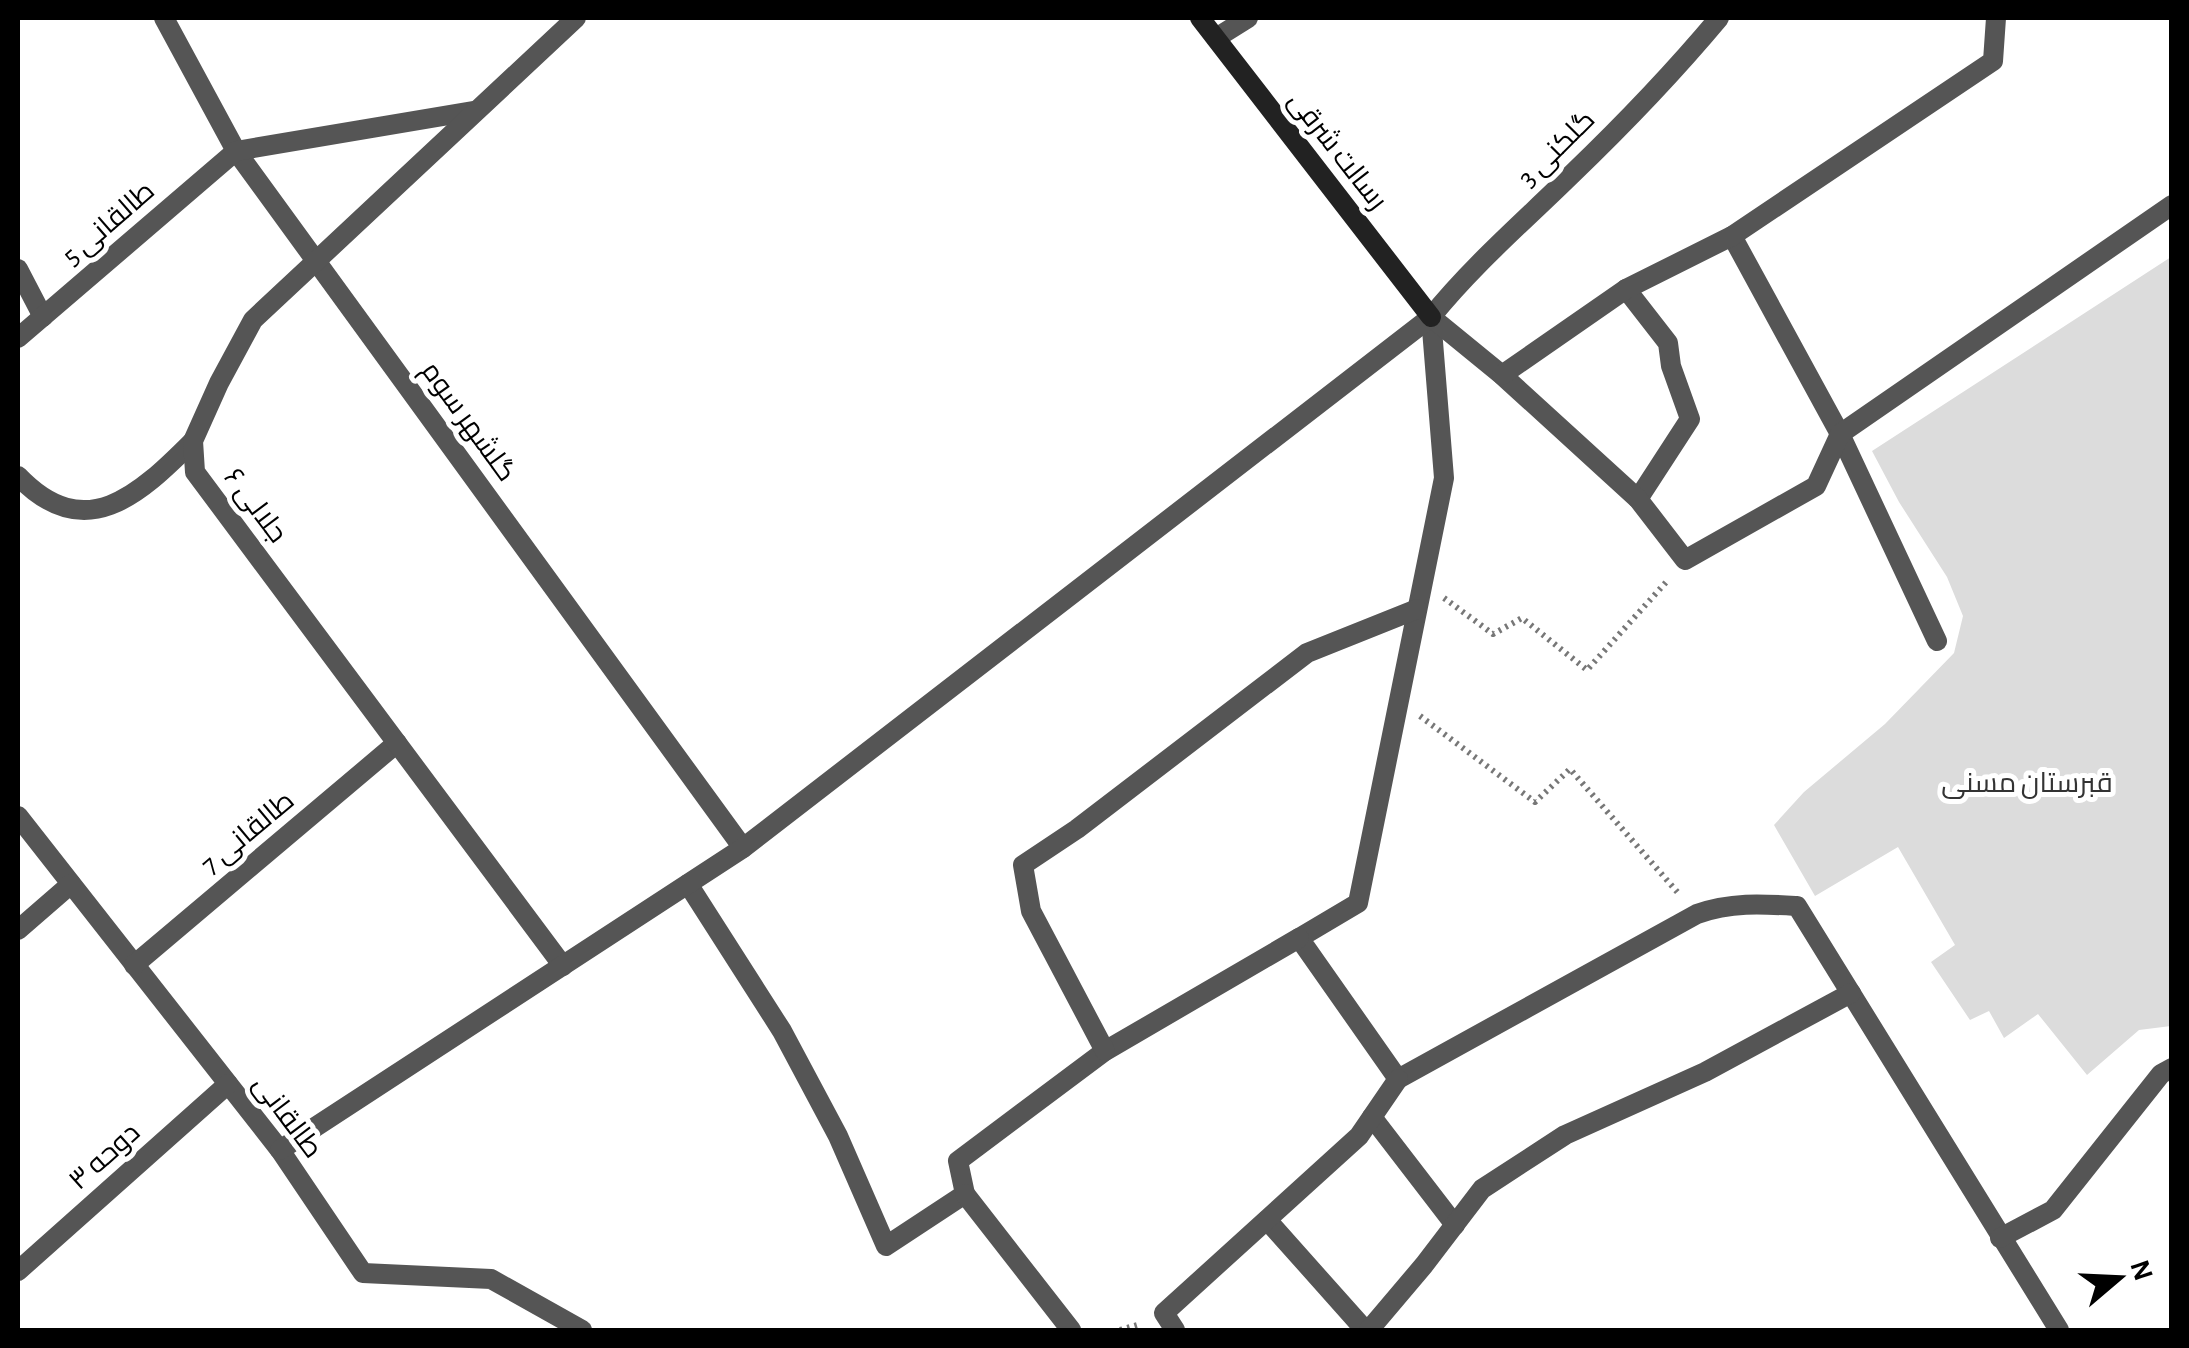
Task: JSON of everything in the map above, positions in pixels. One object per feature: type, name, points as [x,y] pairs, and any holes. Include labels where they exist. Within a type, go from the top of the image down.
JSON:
[{"type":"main road","name":"رسالت شرقی","points":[[1200,18],[1430,317]]},
{"type":"street","name":"گلشهر سوم","points":[[164,18],[236,150],[744,848]]},
{"type":"street","points":[[18,476],[55,506],[85,512],[116,504],[157,477],[193,441],[253,320],[576,18]]},
{"type":"street","points":[[1216,38],[1248,18]]},
{"type":"street","name":"گلکنی 3","points":[[280,1150],[744,848],[1430,317],[1464,276],[1586,160],[1682,62],[1719,18]]},
{"type":"street","points":[[1502,375],[1626,289],[1732,236],[1993,61],[1996,18]]},
{"type":"street","points":[[236,150],[472,112]]},
{"type":"street","name":"طالقانی 5","points":[[18,338],[236,150]]},
{"type":"street","points":[[1430,317],[1502,375],[1638,499],[1685,560],[1816,486],[1840,434],[2172,205]]},
{"type":"street","points":[[1732,236],[1840,434],[1938,641]]},
{"type":"street","points":[[18,268],[43,317]]},
{"type":"street","points":[[1626,289],[1668,343],[1670,366],[1690,420],[1638,499]]},
{"type":"street","points":[[1071,1330],[965,1194],[958,1161],[1105,1051],[1358,904],[1444,478],[1430,317]]},
{"type":"street","name":"جلالی ۶","points":[[193,441],[195,472],[563,966]]},
{"type":"street","points":[[1105,1051],[1031,912],[1024,865],[1307,653],[1417,609]]},
{"type":"street","name":"طالقانی 7","points":[[134,964],[398,743]]},
{"type":"street","name":"طالقانی","points":[[18,816],[280,1150],[363,1273],[491,1279],[582,1330]]},
{"type":"street","points":[[18,930],[71,884]]},
{"type":"street","points":[[688,884],[782,1031],[838,1136],[886,1246],[965,1194]]},
{"type":"street","points":[[1175,1330],[1164,1313],[1359,1136],[1398,1078],[1697,914],[1720,906],[1744,904],[1798,906],[2059,1330]]},
{"type":"street","points":[[1300,938],[1398,1078]]},
{"type":"street","points":[[1267,1220],[1367,1330],[1482,1189],[1565,1135],[1705,1072],[1851,993]]},
{"type":"street","points":[[2000,1238],[2054,1210],[2161,1074],[2172,1068]]},
{"type":"street","name":"دوحه ۳","points":[[18,1270],[228,1084]]},
{"type":"street","points":[[1372,1117],[1455,1225]]},
{"type":"path","points":[[1423,582],[1493,634],[1522,618],[1587,670],[1685,560]]},
{"type":"path","points":[[1399,700],[1535,802],[1570,769],[1697,914]]},
{"type":"green space","name":"قبرستان مسنی","points":[[2171,257],[2171,1026],[2139,1030],[2087,1075],[2038,1014],[2004,1038],[1989,1011],[1970,1020],[1931,962],[1955,945],[1898,847],[1815,896],[1774,825],[1804,792],[1885,724],[1954,653],[1963,616],[1947,577],[1872,451]]}]
